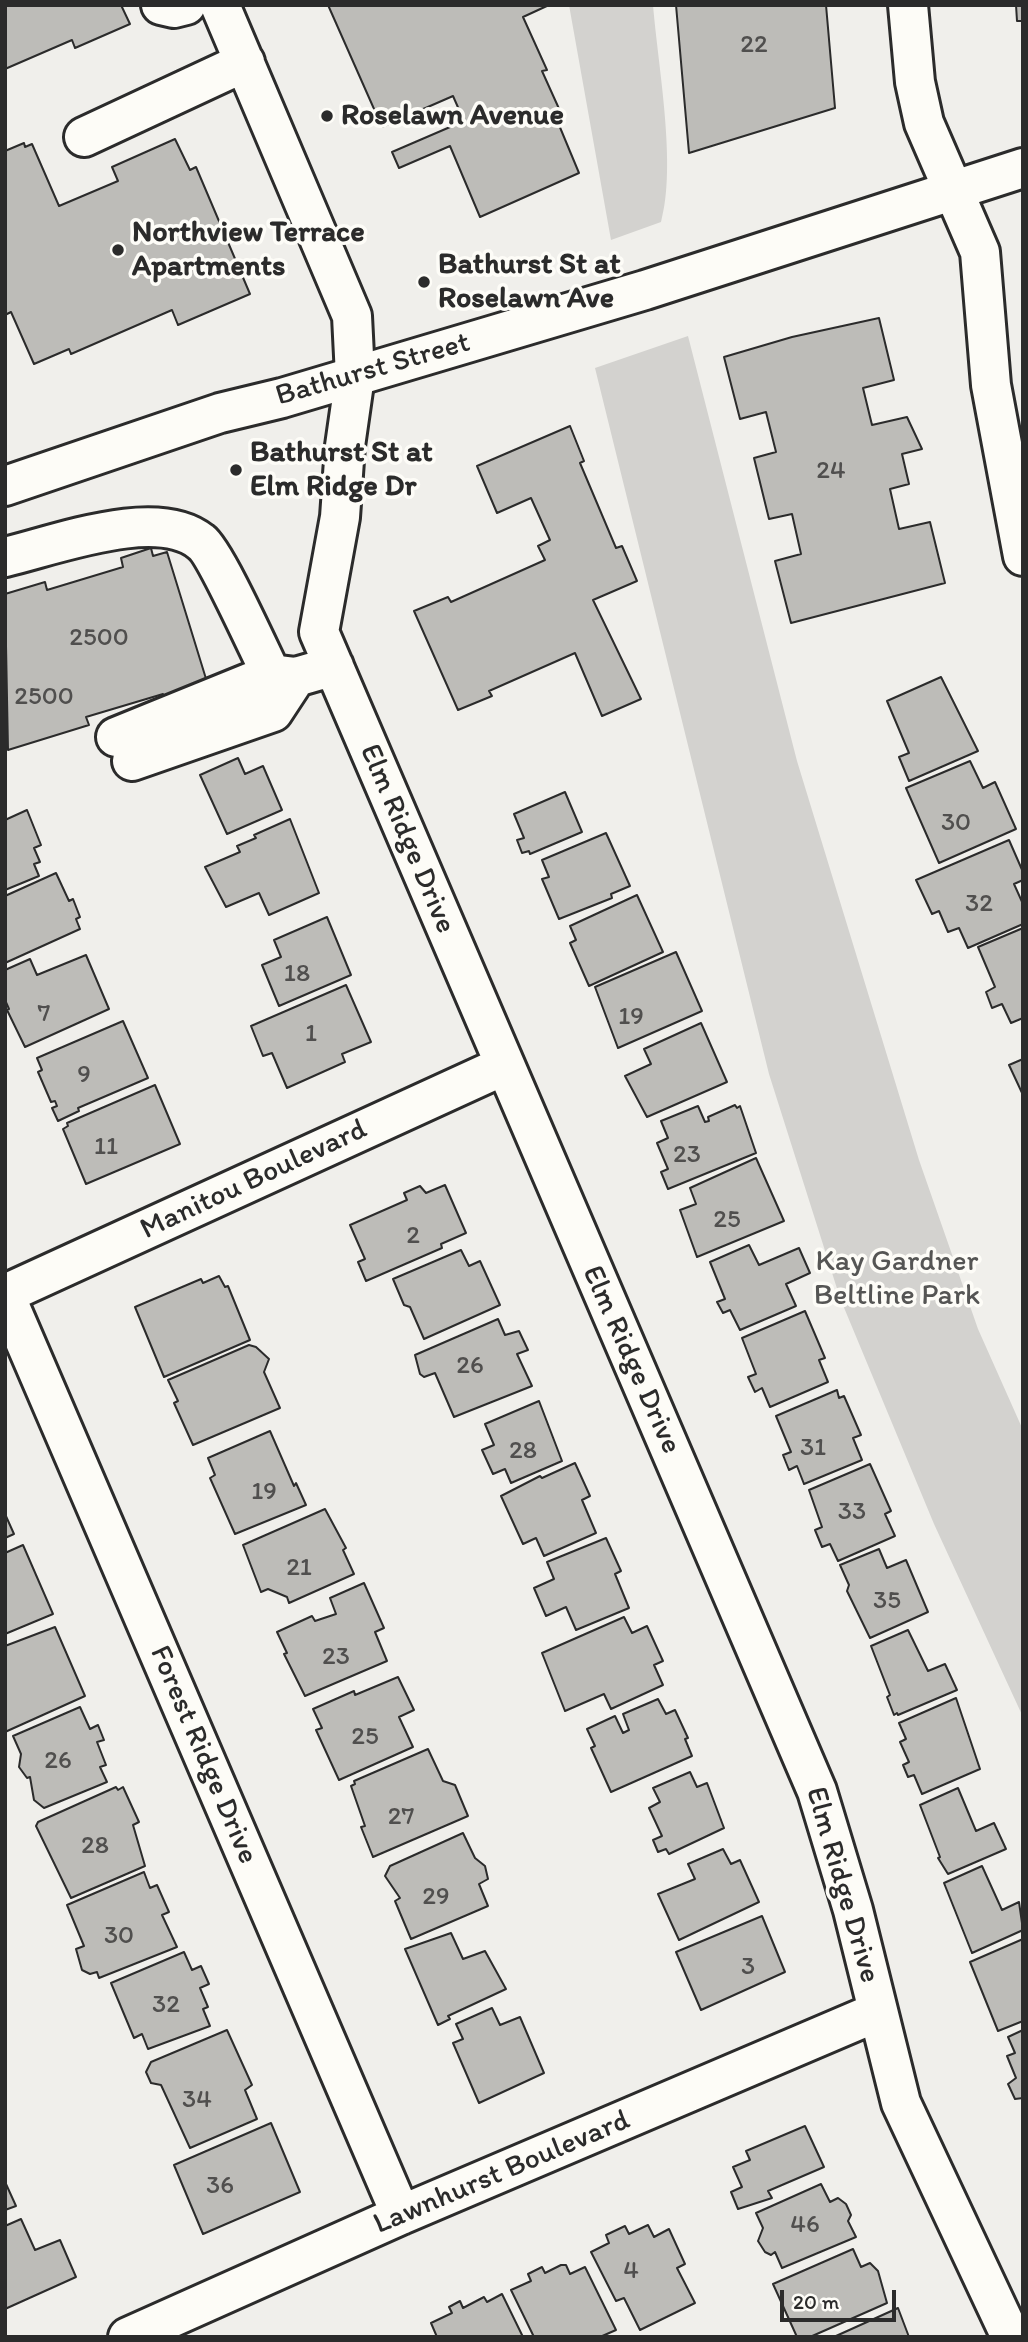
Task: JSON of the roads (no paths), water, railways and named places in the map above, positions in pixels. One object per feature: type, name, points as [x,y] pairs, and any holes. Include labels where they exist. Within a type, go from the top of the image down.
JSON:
[{"type":"street","points":[[161,5],[174,8],[186,5]]},
{"type":"street","points":[[220,5],[352,316],[355,376]]},
{"type":"street","points":[[908,5],[915,82],[924,123],[980,252],[991,385],[1023,556]]},
{"type":"street","points":[[84,137],[244,62]]},
{"type":"street","name":"Bathurst Street","points":[[5,486],[220,413],[645,290],[1023,168]]},
{"type":"street","name":"Elm Ridge Drive","points":[[355,376],[345,446],[340,517],[319,632],[503,1066],[817,1791],[853,1910],[901,2103],[1011,2337]]},
{"type":"street","points":[[5,557],[134,527],[175,529],[203,542],[284,675],[273,712],[124,749]]},
{"type":"street","points":[[284,675],[334,666]]},
{"type":"street","name":"Manitou Boulevard","points":[[5,1295],[503,1066]]},
{"type":"street","name":"Forest Ridge Drive","points":[[5,1295],[401,2216]]},
{"type":"street","name":"Lawnhurst Boulevard","points":[[128,2337],[401,2216],[877,2012]]},
{"type":"place","name":"Roselawn Avenue","points":[[327,116]]},
{"type":"place","name":"Northview Terrace Apartments","points":[[118,250]]},
{"type":"place","name":"Bathurst St at Roselawn Ave","points":[[424,282]]},
{"type":"place","name":"Bathurst St at Elm Ridge Dr","points":[[236,470]]},
{"type":"park label","name":"Kay Gardner Beltline Park","points":[[897,1279]]}]
